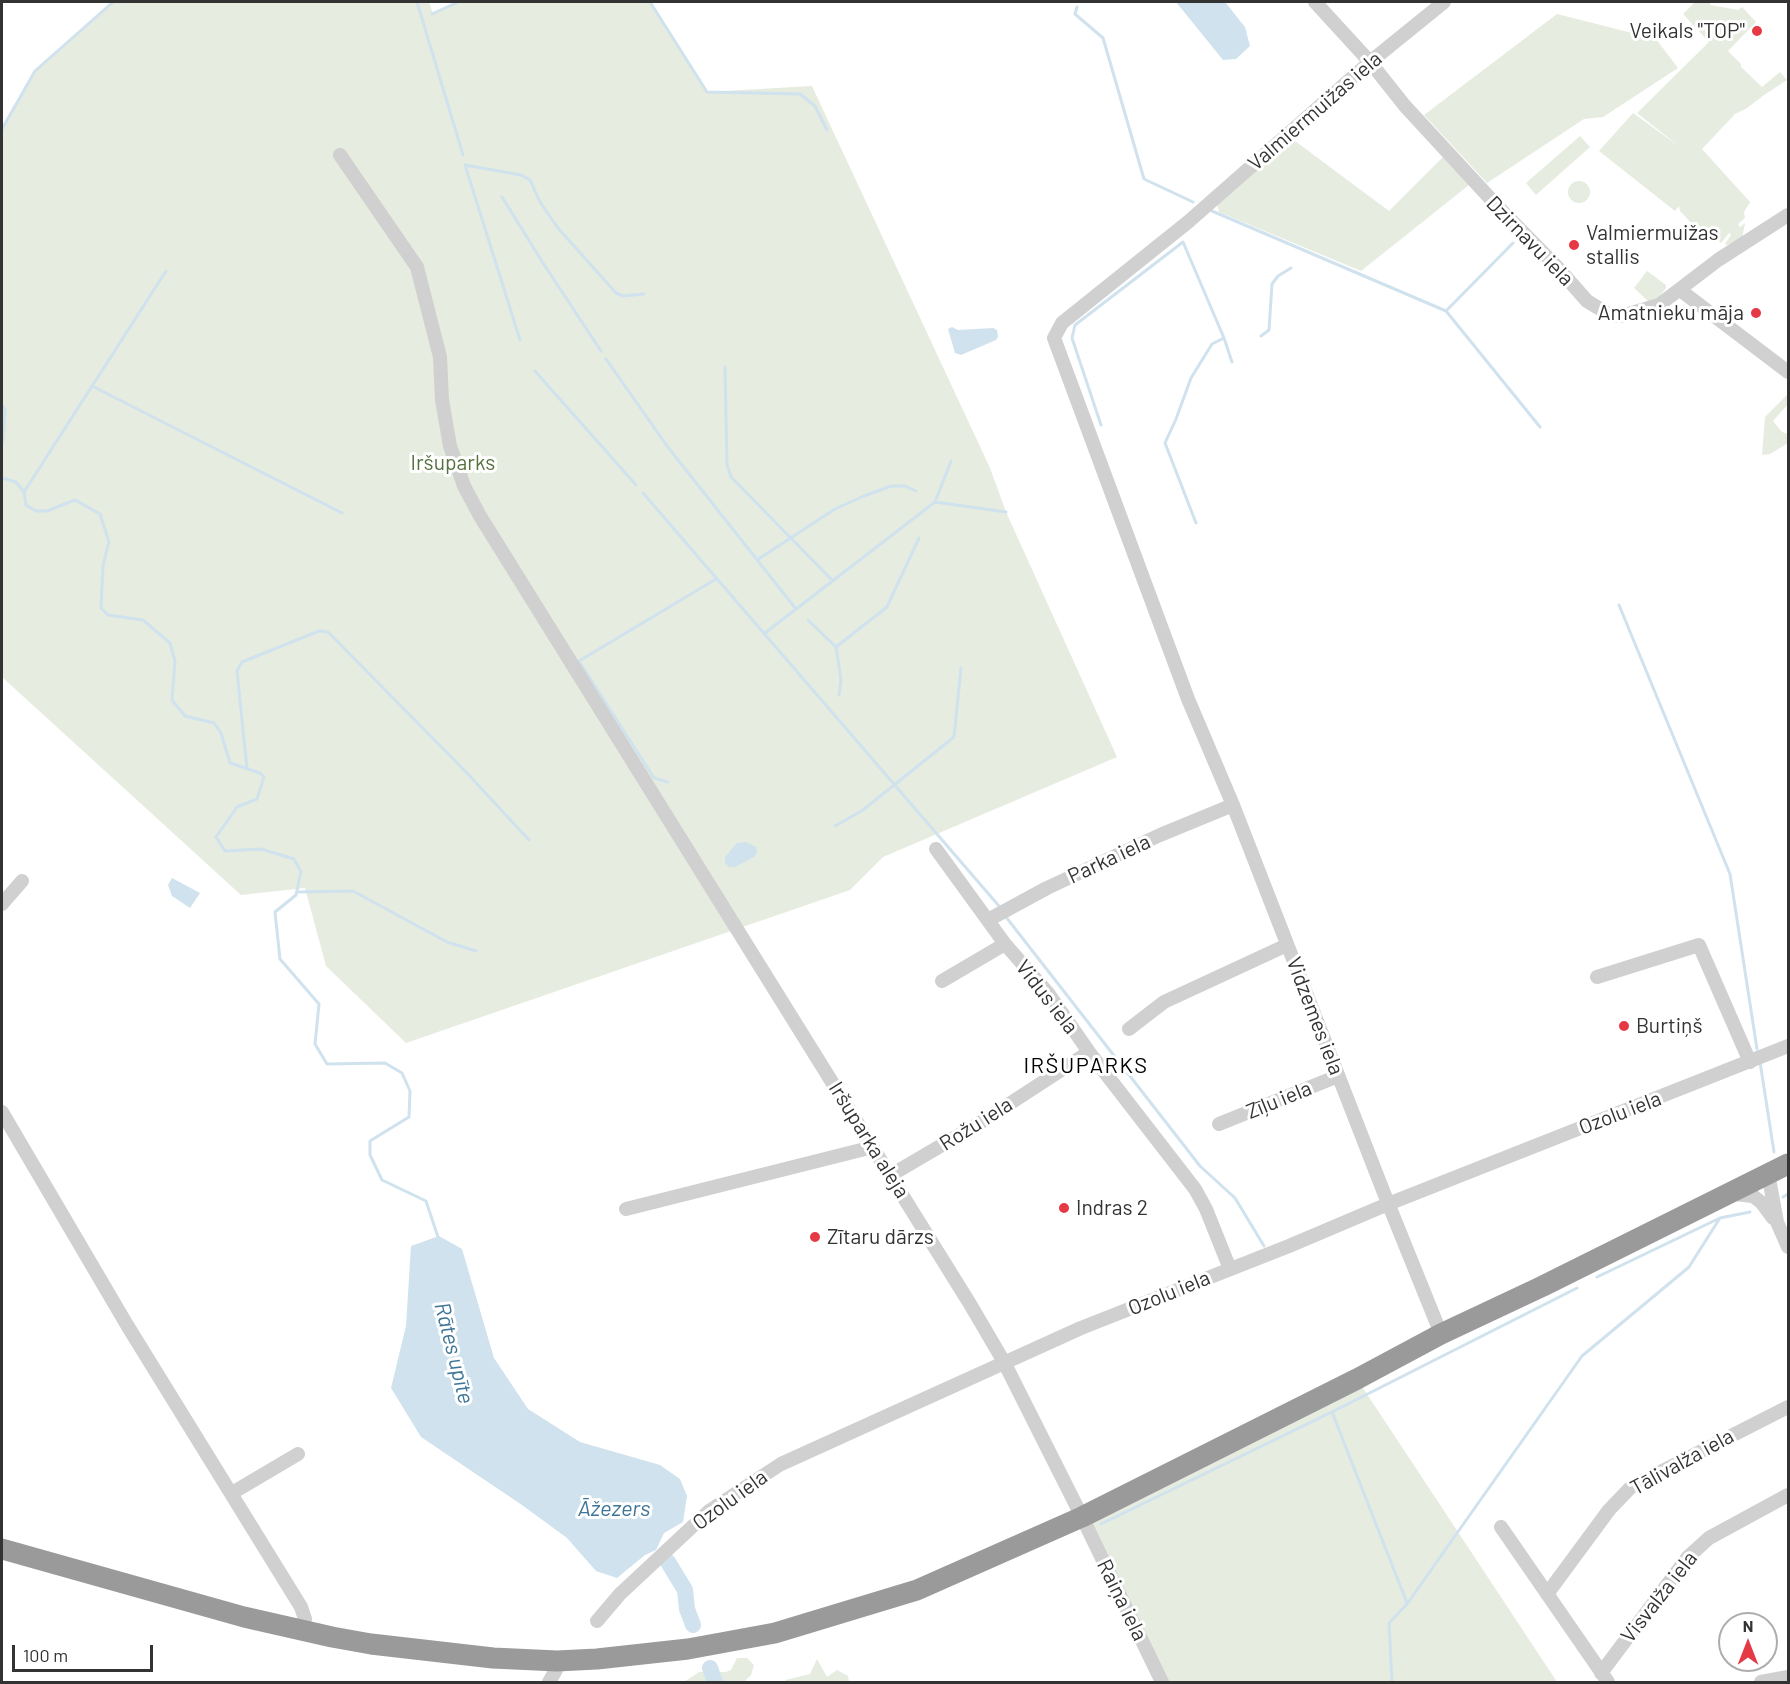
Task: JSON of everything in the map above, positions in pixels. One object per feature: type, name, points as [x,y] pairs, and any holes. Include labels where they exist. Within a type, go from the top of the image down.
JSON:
[{"type":"highway","points":[[2,1549],[244,1617],[381,1645],[493,1658],[557,1661],[597,1659],[697,1648],[775,1633],[917,1590],[1082,1517],[1357,1380],[1441,1334],[1788,1164]]},
{"type":"street","name":"Dzirnavu iela","points":[[1316,2],[1370,62],[1413,115],[1587,301],[1610,315],[1621,316],[1659,305],[1718,260],[1788,215]]},
{"type":"street","name":"Valmiermuižas iela","points":[[1188,699],[1054,338],[1062,323],[1188,222],[1370,62],[1444,2]]},
{"type":"street","name":"Iršuparka aleja","points":[[340,154],[417,267],[440,357],[442,400],[450,446],[464,486],[480,516],[970,1304],[1004,1362],[1082,1517]]},
{"type":"street","points":[[1680,290],[1788,372]]},
{"type":"street","name":"Vidzemes iela","points":[[1188,699],[1233,805],[1441,1334]]},
{"type":"street","name":"Parka iela","points":[[988,920],[1047,888],[1160,835],[1233,805]]},
{"type":"street","name":"Vidus iela","points":[[936,849],[1005,944],[1048,993],[1089,1052],[1195,1189],[1206,1209],[1230,1269]]},
{"type":"street","points":[[2,904],[22,881]]},
{"type":"street","points":[[942,981],[1005,944]]},
{"type":"street","points":[[1129,1029],[1164,1002],[1287,945]]},
{"type":"street","points":[[1598,977],[1699,945],[1750,1062]]},
{"type":"street","name":"Ozolu iela","points":[[597,1621],[620,1594],[709,1511],[781,1464],[1081,1328],[1788,1046]]},
{"type":"street","name":"Rožu iela","points":[[891,1175],[983,1121],[1089,1052]]},
{"type":"street","name":"Zīļu iela","points":[[1219,1124],[1338,1076]]},
{"type":"street","points":[[2,1112],[127,1325],[301,1607],[305,1619],[303,1630]]},
{"type":"street","points":[[626,1209],[873,1147]]},
{"type":"street","points":[[1768,1173],[1777,1222],[1788,1247]]},
{"type":"street","points":[[1727,1194],[1752,1196],[1762,1203],[1777,1222]]},
{"type":"street","name":"Tālivalža iela","points":[[1547,1594],[1609,1510],[1632,1487],[1788,1407]]},
{"type":"street","points":[[232,1493],[298,1454]]},
{"type":"street","name":"Visvalža iela","points":[[1547,1594],[1604,1678],[1688,1557],[1709,1538],[1788,1495]]},
{"type":"street","name":"Raiņa iela","points":[[1082,1517],[1162,1683]]},
{"type":"street","points":[[1501,1527],[1547,1594]]},
{"type":"street","points":[[549,1683],[556,1670],[557,1661]]},
{"type":"street","points":[[1761,1683],[1788,1677]]},
{"type":"green space","name":"Iršuparks","points":[[113,2],[429,2],[433,14],[458,2],[650,2],[707,92],[812,86],[990,468],[1006,512],[1117,757],[883,857],[850,890],[406,1043],[326,966],[305,888],[241,895],[2,677],[2,131],[35,71]]},
{"type":"green space","points":[[1695,2],[1738,10],[1742,7],[1756,22],[1728,51],[1762,87],[1780,72],[1787,80],[1735,114],[1702,149],[1750,202],[1744,212],[1745,218],[1738,224],[1740,227],[1745,223],[1742,239],[1728,245],[1725,244],[1731,235],[1729,233],[1721,243],[1710,232],[1697,229],[1680,211],[1679,206],[1675,211],[1599,151],[1633,113],[1680,147],[1637,113],[1709,42],[1683,14]]},
{"type":"green space","points":[[1557,14],[1656,39],[1678,68],[1603,117],[1584,119],[1487,183],[1424,115]]},
{"type":"green space","points":[[1580,136],[1590,147],[1536,195],[1526,183]]},
{"type":"green space","points":[[1291,138],[1389,211],[1443,157],[1469,185],[1361,271],[1219,212],[1217,204]]},
{"type":"green space","points":[[1579,181],[1587,184],[1590,192],[1587,200],[1579,203],[1571,200],[1568,192],[1571,184]]},
{"type":"green space","points":[[1647,271],[1666,285],[1656,301],[1650,303],[1634,288]]},
{"type":"green space","points":[[1788,394],[1788,404],[1773,421],[1782,432],[1788,434],[1788,443],[1770,454],[1762,455],[1765,417]]},
{"type":"green space","points":[[1357,1379],[1557,1682],[1162,1682],[1082,1517]]},
{"type":"green space","points":[[737,1658],[747,1658],[754,1665],[751,1675],[744,1682],[684,1682],[699,1672],[731,1670]]},
{"type":"green space","points":[[817,1659],[827,1677],[837,1670],[848,1676],[849,1682],[787,1682],[785,1680],[810,1674]]},
{"type":"water","points":[[1176,2],[1225,2],[1245,27],[1250,46],[1236,59],[1223,60]]},
{"type":"water","points":[[952,327],[958,330],[993,328],[997,330],[998,337],[996,340],[961,355],[955,353],[948,329]]},
{"type":"water","points":[[746,842],[756,847],[757,852],[754,857],[735,867],[729,867],[725,863],[725,857],[737,843]]},
{"type":"water","points":[[172,878],[200,893],[190,908],[172,896],[168,885]]},
{"type":"water","name":"Āžezers","points":[[439,1236],[462,1249],[494,1358],[528,1409],[580,1442],[660,1465],[680,1479],[687,1496],[683,1522],[664,1533],[656,1550],[645,1555],[617,1578],[596,1571],[567,1538],[421,1437],[391,1388],[406,1326],[411,1246]]},
{"type":"waterway","name":"Rātes upīte","points":[[2,129],[35,71],[113,2]]},
{"type":"waterway","points":[[417,2],[463,155]]},
{"type":"waterway","points":[[432,14],[458,2]]},
{"type":"waterway","points":[[650,2],[707,92],[800,94],[815,106],[827,130]]},
{"type":"waterway","points":[[1077,7],[1075,14],[1103,38],[1144,179],[1193,202]]},
{"type":"waterway","points":[[520,340],[465,165],[521,175],[530,180],[540,202],[558,228],[616,293],[623,296],[644,294]]},
{"type":"waterway","points":[[502,197],[601,351]]},
{"type":"waterway","points":[[1212,211],[1446,311],[1540,427]]},
{"type":"waterway","points":[[1101,425],[1072,338],[1075,325],[1183,242],[1232,362]]},
{"type":"waterway","points":[[1446,311],[1513,243]]},
{"type":"waterway","points":[[1261,336],[1269,330],[1272,284],[1278,276],[1291,268]]},
{"type":"waterway","points":[[24,492],[166,271]]},
{"type":"waterway","points":[[1196,523],[1165,443],[1191,378],[1212,344],[1224,338]]},
{"type":"waterway","points":[[606,359],[667,446],[796,609]]},
{"type":"waterway","points":[[725,367],[727,465],[731,477],[833,581]]},
{"type":"waterway","points":[[535,371],[636,485]]},
{"type":"waterway","points":[[92,386],[342,513]]},
{"type":"waterway","name":"Rātes upīte","points":[[2,405],[5,410],[2,443]]},
{"type":"waterway","points":[[935,502],[951,461]]},
{"type":"waterway","name":"Rātes upīte","points":[[2,478],[16,482],[24,492],[26,505],[36,511],[47,511],[75,500],[100,514],[109,542],[103,565],[101,608],[108,615],[143,620],[170,643],[175,661],[172,700],[185,716],[214,723],[221,733],[230,763],[260,773],[264,777],[257,799],[237,807],[216,837],[225,851],[261,849],[294,859],[301,872],[296,895],[275,912],[280,959],[319,1004],[315,1044],[327,1064],[385,1063],[402,1073],[410,1091],[409,1117],[370,1141],[370,1155],[382,1180],[426,1201],[439,1240]]},
{"type":"waterway","points":[[757,560],[835,509],[864,496],[891,486],[905,486],[916,491]]},
{"type":"waterway","points":[[643,493],[999,906]]},
{"type":"waterway","points":[[765,633],[935,502],[1006,512]]},
{"type":"waterway","points":[[836,647],[887,607],[919,538]]},
{"type":"waterway","points":[[668,782],[654,778],[579,661],[716,579]]},
{"type":"waterway","points":[[1619,605],[1730,874],[1757,1049]]},
{"type":"waterway","points":[[808,620],[836,647],[841,680],[839,695]]},
{"type":"waterway","points":[[247,769],[237,671],[242,662],[319,631],[328,632],[466,772],[529,840]]},
{"type":"waterway","points":[[835,826],[863,810],[954,737],[961,668]]},
{"type":"waterway","points":[[298,892],[353,891],[447,942],[476,951]]},
{"type":"waterway","points":[[1006,917],[1200,1166],[1235,1198],[1264,1246]]},
{"type":"waterway","points":[[1760,1062],[1774,1152]]},
{"type":"waterway","points":[[1783,1197],[1788,1194]]},
{"type":"waterway","points":[[1597,1277],[1720,1218],[1750,1212]]},
{"type":"waterway","points":[[1392,1682],[1389,1623],[1407,1604],[1582,1356],[1689,1267],[1720,1218]]},
{"type":"waterway","points":[[1101,1524],[1332,1412],[1577,1288]]},
{"type":"waterway","points":[[1332,1412],[1407,1603]]},
{"type":"waterway","name":"Rātes upīte","points":[[668,1562],[685,1590],[687,1609],[693,1625]]},
{"type":"waterway","name":"Rātes upīte","points":[[710,1668],[715,1682]]},
{"type":"place","name":"Veikals \"TOP\"","points":[[1757,31]]},
{"type":"place","name":"Valmiermuižas stallis","points":[[1574,245]]},
{"type":"place","name":"Amatnieku māja","points":[[1756,313]]},
{"type":"place","name":"Burtiņš","points":[[1624,1026]]},
{"type":"place","name":"Indras 2","points":[[1064,1208]]},
{"type":"place","name":"Zītaru dārzs","points":[[815,1237]]},
{"type":"district","name":"IRŠUPARKS","points":[[1086,1066]]}]
